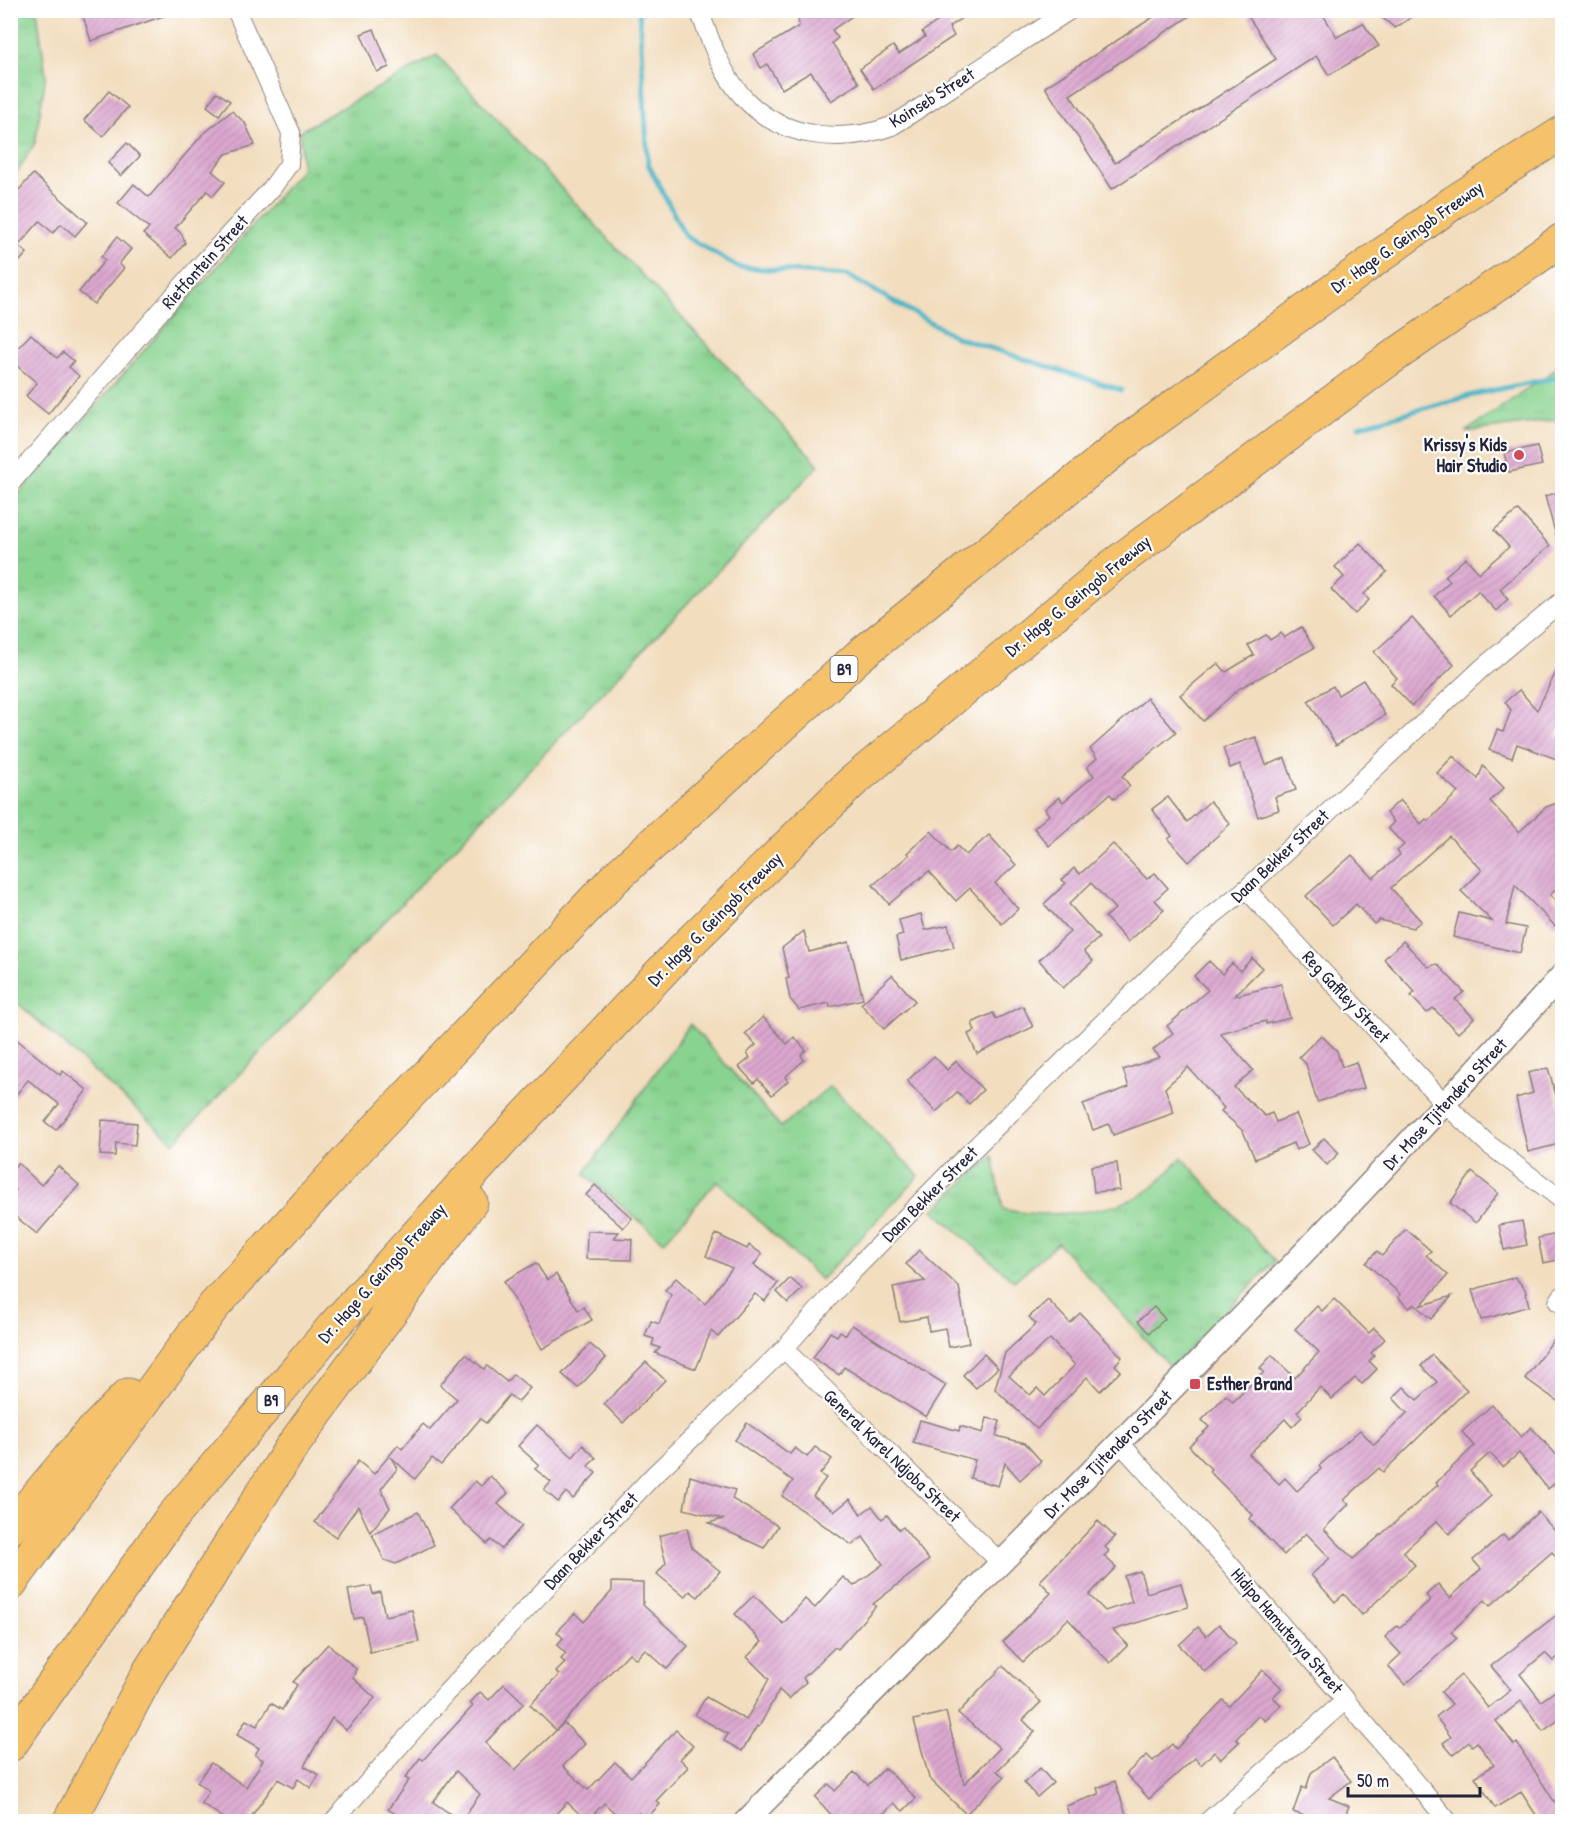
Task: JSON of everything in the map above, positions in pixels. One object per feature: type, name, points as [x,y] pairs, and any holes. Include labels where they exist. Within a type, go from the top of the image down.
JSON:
[{"type":"highway","name":"Dr. Hage G. Geingob Freeway","points":[[10,1584],[213,1307],[364,1142],[616,877],[859,656],[1140,431],[1454,202],[1563,133]]},
{"type":"highway","name":"Dr. Hage G. Geingob Freeway","points":[[10,1745],[169,1521],[333,1327],[560,1079],[682,950],[851,783],[1111,567],[1387,362],[1563,240]]},
{"type":"highway","points":[[69,1821],[150,1670],[291,1448],[560,1079]]},
{"type":"highway","points":[[10,1528],[86,1438],[213,1307]]},
{"type":"street","name":"Rietfontein Street","points":[[10,484],[198,268],[272,188],[289,164],[291,133],[236,10]]},
{"type":"street","name":"Koinseb Street","points":[[699,10],[727,74],[743,98],[773,121],[791,128],[839,138],[868,134],[892,126],[1070,10]]},
{"type":"street","name":"Daan Bekker Street","points":[[333,1821],[446,1693],[586,1545],[653,1476],[784,1349],[852,1272],[951,1171],[1212,916],[1246,889],[1480,669],[1563,601]]},
{"type":"street","name":"Reg Gaffley Street","points":[[1246,889],[1446,1105],[1488,1144],[1563,1200]]},
{"type":"street","name":"Dr. Mose Tjitendero Street","points":[[745,1821],[1120,1443],[1446,1105],[1563,975]]},
{"type":"street","name":"General Karel Ndjoba Street","points":[[784,1349],[1000,1562]]},
{"type":"street","name":"Hidipo Hamutenya Street","points":[[1120,1443],[1226,1560],[1449,1821]]},
{"type":"street","points":[[1207,1821],[1346,1700]]},
{"type":"green space","points":[[11,10],[37,11],[46,75],[35,143],[11,182]]},
{"type":"green space","points":[[437,55],[819,465],[174,1143],[11,997],[11,503],[302,169],[300,131]]},
{"type":"green space","points":[[1562,365],[1562,419],[1465,432]]},
{"type":"green space","points":[[690,1024],[781,1127],[830,1086],[919,1176],[821,1280],[717,1181],[664,1242],[584,1174]]},
{"type":"green space","points":[[993,1156],[1003,1209],[1038,1214],[1098,1209],[1134,1198],[1149,1190],[1182,1157],[1275,1261],[1171,1368],[1058,1243],[1014,1281],[933,1210]]},
{"type":"building","points":[[81,10],[171,10],[172,13],[91,41]]},
{"type":"building","points":[[809,10],[861,10],[832,30],[838,38],[832,43],[859,83],[831,101],[811,72],[782,89],[767,64],[761,68],[753,54],[799,26],[798,18]]},
{"type":"building","points":[[942,10],[973,10],[949,27],[954,36],[874,89],[860,69],[893,46],[899,54],[925,37],[922,32],[938,21],[935,15]]},
{"type":"building","points":[[1164,10],[1199,10],[1070,95],[1115,163],[1276,59],[1244,10],[1320,10],[1337,37],[1363,23],[1379,46],[1329,75],[1316,56],[1112,189],[1045,87]]},
{"type":"building","points":[[1373,10],[1423,10],[1395,28]]},
{"type":"building","points":[[374,29],[389,67],[377,72],[361,34]]},
{"type":"building","points":[[109,91],[128,107],[103,136],[84,120]]},
{"type":"building","points":[[217,92],[230,101],[219,115],[207,106]]},
{"type":"building","points":[[232,111],[245,123],[255,145],[226,154],[212,171],[225,182],[213,196],[207,191],[175,228],[182,234],[185,243],[172,258],[143,234],[149,228],[118,203],[134,184],[149,197],[202,135]]},
{"type":"building","points":[[127,143],[140,156],[121,176],[108,163]]},
{"type":"building","points":[[33,174],[87,222],[75,236],[61,224],[53,233],[40,221],[18,246],[27,253],[10,272],[10,200]]},
{"type":"building","points":[[117,237],[131,249],[119,264],[124,268],[94,304],[79,292],[105,260],[101,257]]},
{"type":"building","points":[[31,334],[57,358],[63,352],[74,361],[69,367],[79,376],[48,414],[26,396],[37,383],[10,360],[10,356]]},
{"type":"building","points":[[1537,446],[1542,465],[1509,472],[1504,453]]},
{"type":"building","points":[[1563,491],[1563,543],[1558,543],[1545,496]]},
{"type":"building","points":[[1518,510],[1550,546],[1500,589],[1508,599],[1496,611],[1478,591],[1451,615],[1434,596],[1450,581],[1445,576],[1466,558],[1479,573],[1509,547],[1494,530]]},
{"type":"building","points":[[1360,543],[1387,572],[1364,594],[1369,600],[1355,614],[1331,589],[1344,577],[1335,567]]},
{"type":"building","points":[[1412,618],[1454,665],[1412,706],[1391,684],[1397,678],[1374,652]]},
{"type":"building","points":[[1301,627],[1314,648],[1240,688],[1203,721],[1180,695],[1218,663],[1226,672],[1254,655],[1248,645],[1266,635],[1270,640],[1281,633],[1284,638]]},
{"type":"building","points":[[1563,658],[1563,720],[1557,737],[1563,740],[1559,760],[1517,744],[1512,758],[1489,750],[1497,730],[1503,732],[1511,710],[1505,702],[1519,690],[1537,710]]},
{"type":"building","points":[[1363,680],[1385,715],[1336,745],[1308,701],[1333,686],[1338,695]]},
{"type":"building","points":[[1147,698],[1176,732],[1122,776],[1130,786],[1114,799],[1110,794],[1049,846],[1034,828],[1049,815],[1045,809],[1059,797],[1063,802],[1094,776],[1087,767],[1097,758],[1090,749]]},
{"type":"building","points":[[1256,737],[1266,765],[1285,758],[1296,790],[1275,797],[1279,810],[1258,817],[1240,764],[1230,768],[1223,748]]},
{"type":"building","points":[[1453,756],[1478,779],[1483,766],[1504,788],[1490,801],[1519,832],[1546,807],[1563,801],[1563,883],[1550,895],[1563,907],[1563,919],[1555,926],[1515,885],[1506,924],[1526,928],[1520,953],[1453,937],[1459,913],[1492,921],[1461,891],[1482,870],[1449,836],[1391,888],[1421,921],[1413,928],[1379,920],[1374,924],[1356,904],[1333,925],[1306,896],[1352,855],[1373,878],[1400,855],[1397,851],[1404,845],[1388,828],[1394,822],[1386,813],[1400,800],[1421,824],[1426,819],[1428,821],[1458,792],[1437,773]]},
{"type":"building","points":[[1168,797],[1187,822],[1210,801],[1230,824],[1189,862],[1168,839],[1172,836],[1152,809]]},
{"type":"building","points":[[931,831],[951,852],[957,846],[966,855],[989,835],[1016,865],[995,883],[1018,909],[1002,924],[970,888],[956,901],[929,871],[889,904],[873,885],[909,855],[907,853]]},
{"type":"building","points":[[1113,844],[1147,879],[1155,873],[1168,888],[1155,900],[1164,910],[1128,942],[1105,917],[1115,909],[1091,883],[1069,904],[1099,938],[1084,951],[1093,961],[1063,988],[1039,960],[1070,932],[1044,904],[1066,883],[1062,880],[1074,868],[1080,874]]},
{"type":"building","points":[[921,914],[925,930],[948,925],[954,947],[901,960],[896,937],[903,935],[899,920]]},
{"type":"building","points":[[804,931],[809,952],[849,942],[863,999],[830,1007],[829,1003],[799,1010],[790,999],[786,979],[789,978],[782,948]]},
{"type":"building","points":[[1403,941],[1428,967],[1437,964],[1464,992],[1455,999],[1474,1018],[1458,1033],[1433,1008],[1427,1013],[1411,996],[1415,992],[1384,959]]},
{"type":"building","points":[[1252,958],[1262,968],[1234,996],[1281,984],[1290,1018],[1266,1024],[1266,1021],[1220,1033],[1253,1070],[1234,1087],[1265,1116],[1272,1113],[1276,1122],[1296,1114],[1309,1144],[1296,1150],[1293,1143],[1255,1159],[1243,1131],[1221,1111],[1224,1108],[1188,1067],[1165,1088],[1174,1113],[1113,1135],[1109,1124],[1093,1130],[1083,1104],[1129,1087],[1123,1070],[1160,1057],[1153,1050],[1173,1033],[1167,1026],[1208,990],[1194,976],[1209,961],[1222,974],[1232,963],[1240,971]]},
{"type":"building","points":[[892,975],[915,1001],[884,1029],[861,1004]]},
{"type":"building","points":[[1023,1006],[1033,1027],[977,1054],[968,1034],[975,1031],[972,1023],[993,1013],[996,1019]]},
{"type":"building","points":[[763,1017],[787,1044],[794,1037],[806,1050],[801,1055],[804,1060],[785,1077],[788,1081],[772,1095],[758,1079],[754,1083],[739,1067],[750,1058],[747,1053],[756,1045],[745,1034]]},
{"type":"building","points":[[10,1034],[60,1075],[63,1071],[87,1090],[56,1130],[45,1122],[59,1104],[28,1080],[10,1102]]},
{"type":"building","points":[[1321,1035],[1337,1051],[1342,1067],[1356,1062],[1364,1088],[1317,1102],[1306,1064],[1299,1057]]},
{"type":"building","points":[[934,1056],[947,1070],[956,1061],[983,1090],[969,1104],[957,1092],[936,1112],[907,1081]]},
{"type":"building","points":[[1548,1068],[1563,1119],[1563,1143],[1528,1152],[1516,1098],[1533,1093],[1528,1073]]},
{"type":"building","points":[[102,1120],[137,1123],[135,1145],[116,1143],[115,1156],[100,1155]]},
{"type":"building","points":[[1324,1138],[1339,1153],[1327,1165],[1312,1150]]},
{"type":"building","points":[[18,1163],[41,1185],[58,1166],[79,1185],[37,1234],[10,1212],[10,1197],[16,1190],[10,1185],[10,1171]]},
{"type":"building","points":[[1117,1163],[1120,1190],[1094,1192],[1091,1166]]},
{"type":"building","points":[[1472,1172],[1498,1193],[1476,1223],[1450,1203]]},
{"type":"building","points":[[595,1185],[632,1218],[623,1228],[586,1195]]},
{"type":"building","points":[[1522,1221],[1527,1245],[1504,1250],[1499,1225]]},
{"type":"building","points":[[1406,1229],[1431,1251],[1426,1255],[1448,1275],[1420,1306],[1452,1296],[1431,1319],[1414,1304],[1409,1308],[1398,1297],[1401,1295],[1366,1263],[1377,1251],[1382,1256]]},
{"type":"building","points":[[587,1231],[619,1232],[614,1238],[632,1239],[631,1260],[586,1259]]},
{"type":"building","points":[[1563,1233],[1563,1259],[1543,1263],[1538,1238]]},
{"type":"building","points":[[716,1234],[747,1249],[749,1245],[762,1254],[754,1265],[778,1283],[765,1301],[755,1294],[718,1337],[711,1331],[696,1369],[655,1353],[660,1348],[652,1345],[654,1339],[645,1336],[651,1321],[659,1324],[671,1295],[665,1290],[676,1278],[705,1304],[732,1268],[706,1256]]},
{"type":"building","points":[[919,1250],[959,1287],[969,1343],[949,1347],[945,1328],[929,1331],[927,1317],[900,1322],[893,1287],[925,1281],[906,1264]]},
{"type":"building","points":[[536,1263],[547,1280],[556,1274],[578,1310],[584,1307],[592,1320],[542,1349],[504,1281]]},
{"type":"building","points":[[1515,1277],[1525,1289],[1529,1306],[1481,1320],[1472,1290]]},
{"type":"building","points":[[790,1278],[802,1289],[788,1303],[777,1292]]},
{"type":"building","points":[[1334,1299],[1369,1333],[1374,1328],[1385,1339],[1371,1353],[1374,1356],[1369,1361],[1377,1369],[1362,1384],[1355,1378],[1332,1399],[1320,1387],[1297,1412],[1302,1417],[1292,1427],[1285,1419],[1249,1454],[1279,1484],[1285,1478],[1297,1491],[1321,1469],[1319,1466],[1360,1430],[1374,1445],[1407,1413],[1393,1398],[1404,1387],[1417,1400],[1437,1382],[1421,1366],[1432,1355],[1467,1390],[1383,1472],[1379,1468],[1344,1500],[1349,1504],[1324,1529],[1353,1559],[1438,1485],[1436,1483],[1474,1446],[1462,1432],[1492,1405],[1521,1437],[1531,1427],[1563,1462],[1563,1493],[1554,1484],[1548,1489],[1519,1453],[1503,1467],[1490,1453],[1470,1471],[1491,1496],[1449,1534],[1437,1521],[1403,1552],[1415,1565],[1362,1615],[1344,1594],[1335,1602],[1311,1575],[1330,1558],[1306,1533],[1284,1555],[1249,1519],[1253,1515],[1209,1471],[1211,1469],[1189,1446],[1209,1427],[1202,1420],[1226,1395],[1233,1402],[1264,1372],[1260,1368],[1272,1355],[1295,1378],[1319,1352],[1295,1329],[1317,1306],[1322,1311]]},
{"type":"building","points":[[1048,1300],[1070,1323],[1080,1313],[1122,1357],[1115,1365],[1121,1371],[1100,1391],[1087,1377],[1037,1429],[995,1389],[1005,1353],[1036,1324],[1029,1317]],"holes":[[[1050,1339],[1075,1365],[1045,1396],[1037,1388],[1030,1395],[1009,1376]]]},
{"type":"building","points":[[1154,1307],[1165,1319],[1149,1333],[1138,1321]]},
{"type":"building","points":[[852,1325],[946,1385],[926,1417],[844,1367],[839,1375],[813,1358],[830,1332],[837,1336],[840,1331],[846,1335]]},
{"type":"building","points":[[1563,1327],[1563,1405],[1525,1378]]},
{"type":"building","points":[[590,1344],[606,1358],[578,1388],[562,1374]]},
{"type":"building","points":[[466,1354],[484,1369],[487,1366],[507,1382],[513,1374],[530,1388],[518,1402],[509,1395],[486,1423],[480,1419],[441,1465],[432,1458],[415,1479],[391,1457],[397,1469],[381,1489],[390,1508],[370,1532],[358,1506],[336,1537],[315,1522],[358,1461],[374,1474],[398,1445],[402,1449],[423,1424],[430,1430],[457,1399],[440,1385]]},
{"type":"building","points":[[984,1354],[998,1368],[976,1388],[963,1375]]},
{"type":"building","points":[[646,1362],[665,1380],[623,1423],[604,1404]]},
{"type":"building","points":[[987,1418],[1000,1421],[996,1436],[1025,1443],[1041,1461],[1020,1480],[1005,1463],[998,1486],[970,1478],[975,1460],[913,1443],[920,1420],[959,1431],[960,1426],[983,1433]]},
{"type":"building","points":[[747,1423],[790,1454],[795,1448],[807,1457],[815,1447],[832,1459],[820,1474],[826,1478],[813,1496],[835,1511],[850,1499],[861,1514],[872,1506],[882,1519],[887,1515],[899,1530],[903,1527],[929,1560],[873,1604],[876,1606],[838,1649],[835,1647],[803,1678],[806,1682],[789,1699],[779,1690],[759,1727],[757,1726],[742,1751],[724,1741],[728,1734],[695,1715],[706,1697],[746,1720],[769,1679],[747,1657],[762,1642],[735,1614],[754,1595],[783,1624],[805,1599],[815,1608],[843,1577],[854,1586],[883,1564],[863,1537],[852,1545],[782,1496],[793,1481],[735,1440]]},
{"type":"building","points":[[537,1425],[573,1457],[583,1445],[596,1458],[588,1466],[596,1473],[573,1499],[566,1492],[558,1502],[544,1490],[551,1482],[535,1469],[539,1465],[518,1446]]},
{"type":"building","points":[[490,1476],[508,1493],[498,1504],[522,1526],[501,1549],[491,1540],[487,1544],[449,1509],[475,1481],[481,1486]]},
{"type":"building","points":[[690,1476],[735,1490],[732,1499],[778,1526],[764,1548],[709,1523],[723,1519],[684,1509]]},
{"type":"building","points":[[418,1512],[434,1545],[396,1564],[384,1560],[372,1534]]},
{"type":"building","points":[[1538,1512],[1556,1532],[1563,1526],[1563,1565],[1552,1552],[1490,1606],[1485,1600],[1451,1632],[1457,1638],[1405,1685],[1388,1666],[1401,1654],[1385,1637],[1397,1626],[1399,1628],[1430,1600],[1426,1595],[1438,1584],[1450,1598],[1481,1569],[1473,1560],[1503,1535],[1508,1540]]},
{"type":"building","points":[[1098,1521],[1115,1537],[1105,1547],[1109,1551],[1104,1556],[1116,1567],[1089,1595],[1105,1611],[1132,1602],[1124,1576],[1140,1571],[1147,1593],[1181,1583],[1188,1607],[1113,1630],[1128,1645],[1110,1663],[1068,1619],[1023,1662],[1003,1642],[1051,1593],[1040,1581]]},
{"type":"building","points":[[687,1528],[692,1548],[720,1571],[698,1597],[690,1591],[685,1597],[657,1574],[666,1563],[659,1536]]},
{"type":"building","points":[[612,1582],[643,1583],[643,1605],[688,1646],[667,1669],[645,1649],[636,1659],[629,1653],[556,1730],[530,1705],[559,1675],[556,1672],[565,1663],[561,1659],[566,1654],[557,1645],[563,1638],[557,1632],[575,1613],[584,1622],[612,1591]]},
{"type":"building","points":[[371,1586],[373,1594],[380,1592],[385,1616],[412,1610],[419,1642],[370,1652],[363,1617],[354,1619],[348,1590]]},
{"type":"building","points":[[1563,1610],[1563,1653],[1553,1661],[1545,1653],[1520,1674],[1541,1701],[1555,1691],[1563,1702],[1563,1717],[1543,1731],[1521,1701],[1496,1721],[1514,1745],[1517,1743],[1555,1803],[1563,1797],[1563,1821],[1540,1821],[1521,1792],[1495,1808],[1475,1777],[1494,1765],[1477,1742],[1472,1746],[1469,1742],[1453,1755],[1443,1743],[1451,1737],[1436,1717],[1452,1704],[1441,1692],[1461,1675],[1488,1708],[1511,1690],[1491,1666]]},
{"type":"building","points":[[1219,1624],[1236,1643],[1205,1672],[1179,1645],[1198,1627],[1206,1636]]},
{"type":"building","points":[[328,1644],[356,1669],[353,1678],[375,1698],[346,1730],[332,1718],[304,1766],[319,1775],[311,1788],[298,1779],[293,1788],[278,1779],[248,1821],[228,1821],[201,1803],[209,1791],[197,1782],[211,1763],[246,1787],[263,1760],[255,1755],[259,1748],[237,1735],[246,1720],[257,1726],[271,1703],[282,1710],[297,1685],[293,1682]]},
{"type":"building","points":[[1003,1666],[1041,1702],[1023,1720],[1035,1732],[997,1771],[1004,1777],[966,1814],[929,1778],[914,1720],[946,1712],[964,1784],[1000,1748],[958,1713]]},
{"type":"building","points":[[1263,1670],[1282,1688],[1273,1697],[1281,1705],[1265,1721],[1259,1715],[1236,1739],[1239,1742],[1221,1759],[1214,1752],[1201,1765],[1195,1758],[1149,1799],[1126,1774],[1147,1755],[1153,1761],[1172,1744],[1176,1749],[1223,1700],[1229,1706]]},
{"type":"building","points":[[504,1684],[524,1703],[485,1743],[515,1770],[564,1723],[585,1744],[563,1766],[588,1790],[615,1762],[631,1777],[676,1730],[693,1746],[680,1759],[688,1767],[656,1801],[660,1804],[646,1819],[639,1813],[633,1819],[627,1813],[621,1819],[604,1803],[587,1821],[567,1802],[549,1821],[461,1821],[406,1821],[388,1809],[409,1780],[405,1778],[420,1758],[423,1760],[473,1706],[470,1703],[480,1692],[489,1700]],"holes":[[[456,1771],[480,1794],[461,1821],[433,1802]]]},
{"type":"building","points":[[1332,1757],[1351,1781],[1329,1798],[1349,1806],[1343,1821],[1319,1821],[1293,1812],[1302,1787],[1306,1789],[1311,1773]]},
{"type":"building","points":[[885,1768],[916,1798],[903,1811],[894,1803],[876,1821],[837,1821],[815,1797],[829,1784],[835,1791],[854,1772],[868,1785]]},
{"type":"building","points":[[1040,1768],[1053,1783],[1037,1797],[1024,1783]]},
{"type":"building","points":[[1115,1781],[1126,1814],[1103,1821],[1071,1821],[1066,1806],[1099,1794],[1097,1788]]},
{"type":"waterway","points":[[639,10],[648,164],[685,236],[738,267],[847,275],[956,337],[1121,390]]},
{"type":"waterway","points":[[1359,426],[1480,393],[1562,376]]},
{"type":"place","name":"Krissy's Kids Hair Studio","points":[[1519,455]]},
{"type":"place","name":"Esther Brand","points":[[1195,1384]]}]
